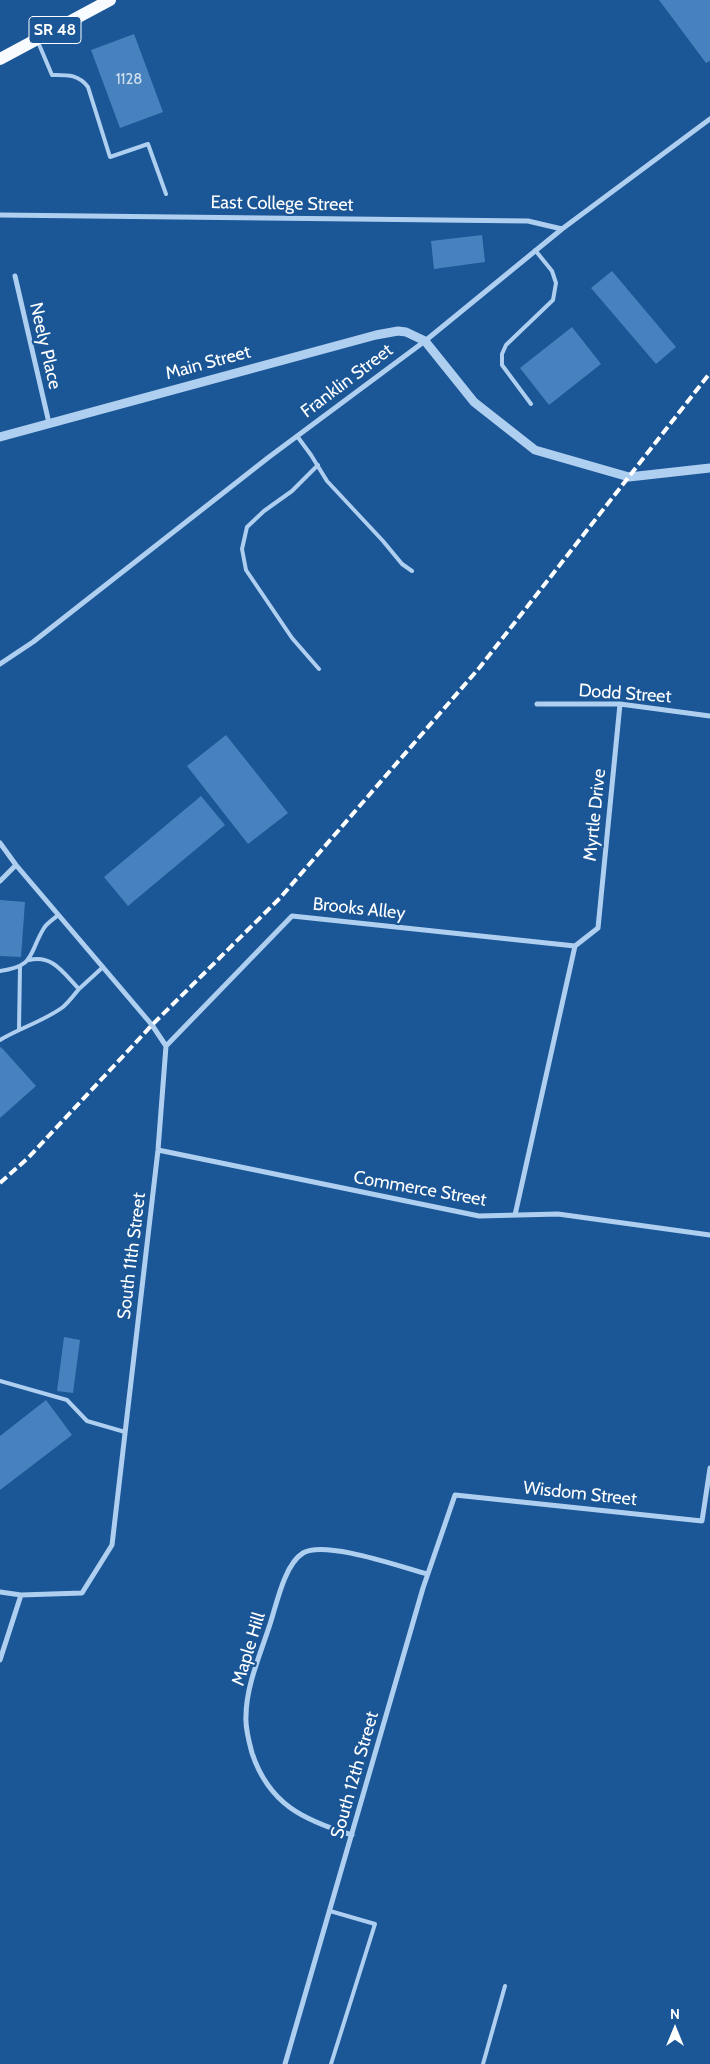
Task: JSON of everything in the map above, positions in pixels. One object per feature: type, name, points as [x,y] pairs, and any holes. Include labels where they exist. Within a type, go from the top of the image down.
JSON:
[{"type":"main road","name":"SR 48","points":[[0,59],[110,0]]},
{"type":"street","name":"Franklin Street","points":[[0,664],[33,642],[90,595],[297,436],[425,341],[562,228],[710,119]]},
{"type":"street","name":"East College Street","points":[[0,215],[528,221],[562,228]]},
{"type":"street","name":"Neely Place","points":[[15,276],[49,423]]},
{"type":"street","name":"Main Street","points":[[0,437],[376,335],[398,331],[406,332],[425,341]]},
{"type":"street","points":[[425,341],[474,402],[535,450],[629,476],[710,468]]},
{"type":"street","name":"Dodd Street","points":[[537,704],[620,704],[710,716]]},
{"type":"street","name":"Myrtle Drive","points":[[575,946],[598,928],[620,704]]},
{"type":"street","points":[[0,843],[16,865],[152,1025],[166,1046]]},
{"type":"street","points":[[0,881],[16,865]]},
{"type":"street","name":"Brooks Alley","points":[[166,1046],[292,916],[575,946]]},
{"type":"street","points":[[516,1216],[575,946]]},
{"type":"street","name":"South 11th Street","points":[[21,1595],[82,1593],[112,1545],[158,1150],[166,1046]]},
{"type":"street","name":"Commerce Street","points":[[158,1150],[479,1216],[558,1214],[710,1235]]},
{"type":"street","name":"Wisdom Street","points":[[455,1495],[702,1521],[710,1468]]},
{"type":"street","name":"South 12th Street","points":[[285,2064],[428,1574],[455,1495]]},
{"type":"street","name":"Maple Hill","points":[[352,1835],[302,1816],[274,1794],[258,1770],[250,1744],[246,1716],[249,1691],[288,1570],[302,1553],[318,1548],[336,1550],[428,1574]]},
{"type":"street","points":[[0,1592],[21,1595],[0,1660]]},
{"type":"lane","points":[[37,40],[52,75],[72,74],[82,79],[88,86],[110,157],[148,144],[166,194]]},
{"type":"lane","points":[[530,404],[502,365],[502,354],[506,346],[553,300],[556,283],[552,271],[535,250]]},
{"type":"lane","points":[[297,436],[327,481],[402,564],[412,571]]},
{"type":"lane","points":[[318,465],[292,491],[264,511],[247,527],[242,548],[246,570],[292,638],[319,669]]},
{"type":"lane","points":[[29,960],[45,927],[58,915]]},
{"type":"lane","points":[[0,971],[20,967],[29,960],[40,957],[46,958],[54,963],[79,989]]},
{"type":"lane","points":[[19,1029],[20,967]]},
{"type":"lane","points":[[0,1040],[19,1029],[42,1020],[63,1006],[103,967]]},
{"type":"lane","points":[[0,1381],[67,1400],[87,1420],[125,1432]]},
{"type":"lane","points":[[330,1911],[375,1924],[331,2064]]},
{"type":"lane","points":[[483,2064],[505,1986]]},
{"type":"building","points":[[659,0],[710,0],[710,61],[706,63]]},
{"type":"building","points":[[134,34],[163,112],[120,128],[91,50]]},
{"type":"building","points":[[482,235],[485,262],[434,269],[431,241]]},
{"type":"building","points":[[612,271],[676,347],[656,364],[591,288]]},
{"type":"building","points":[[572,327],[601,364],[549,405],[520,368]]},
{"type":"building","points":[[226,735],[288,813],[248,844],[187,766]]},
{"type":"building","points":[[201,796],[225,825],[128,906],[104,877]]},
{"type":"building","points":[[0,900],[25,902],[21,957],[0,956]]},
{"type":"building","points":[[0,1048],[36,1086],[0,1118]]},
{"type":"building","points":[[64,1337],[80,1340],[73,1393],[57,1391]]},
{"type":"building","points":[[46,1400],[72,1435],[0,1490],[0,1436]]},
{"type":"railway","points":[[0,1183],[29,1157],[152,1025],[280,898],[480,667],[710,373]]}]
